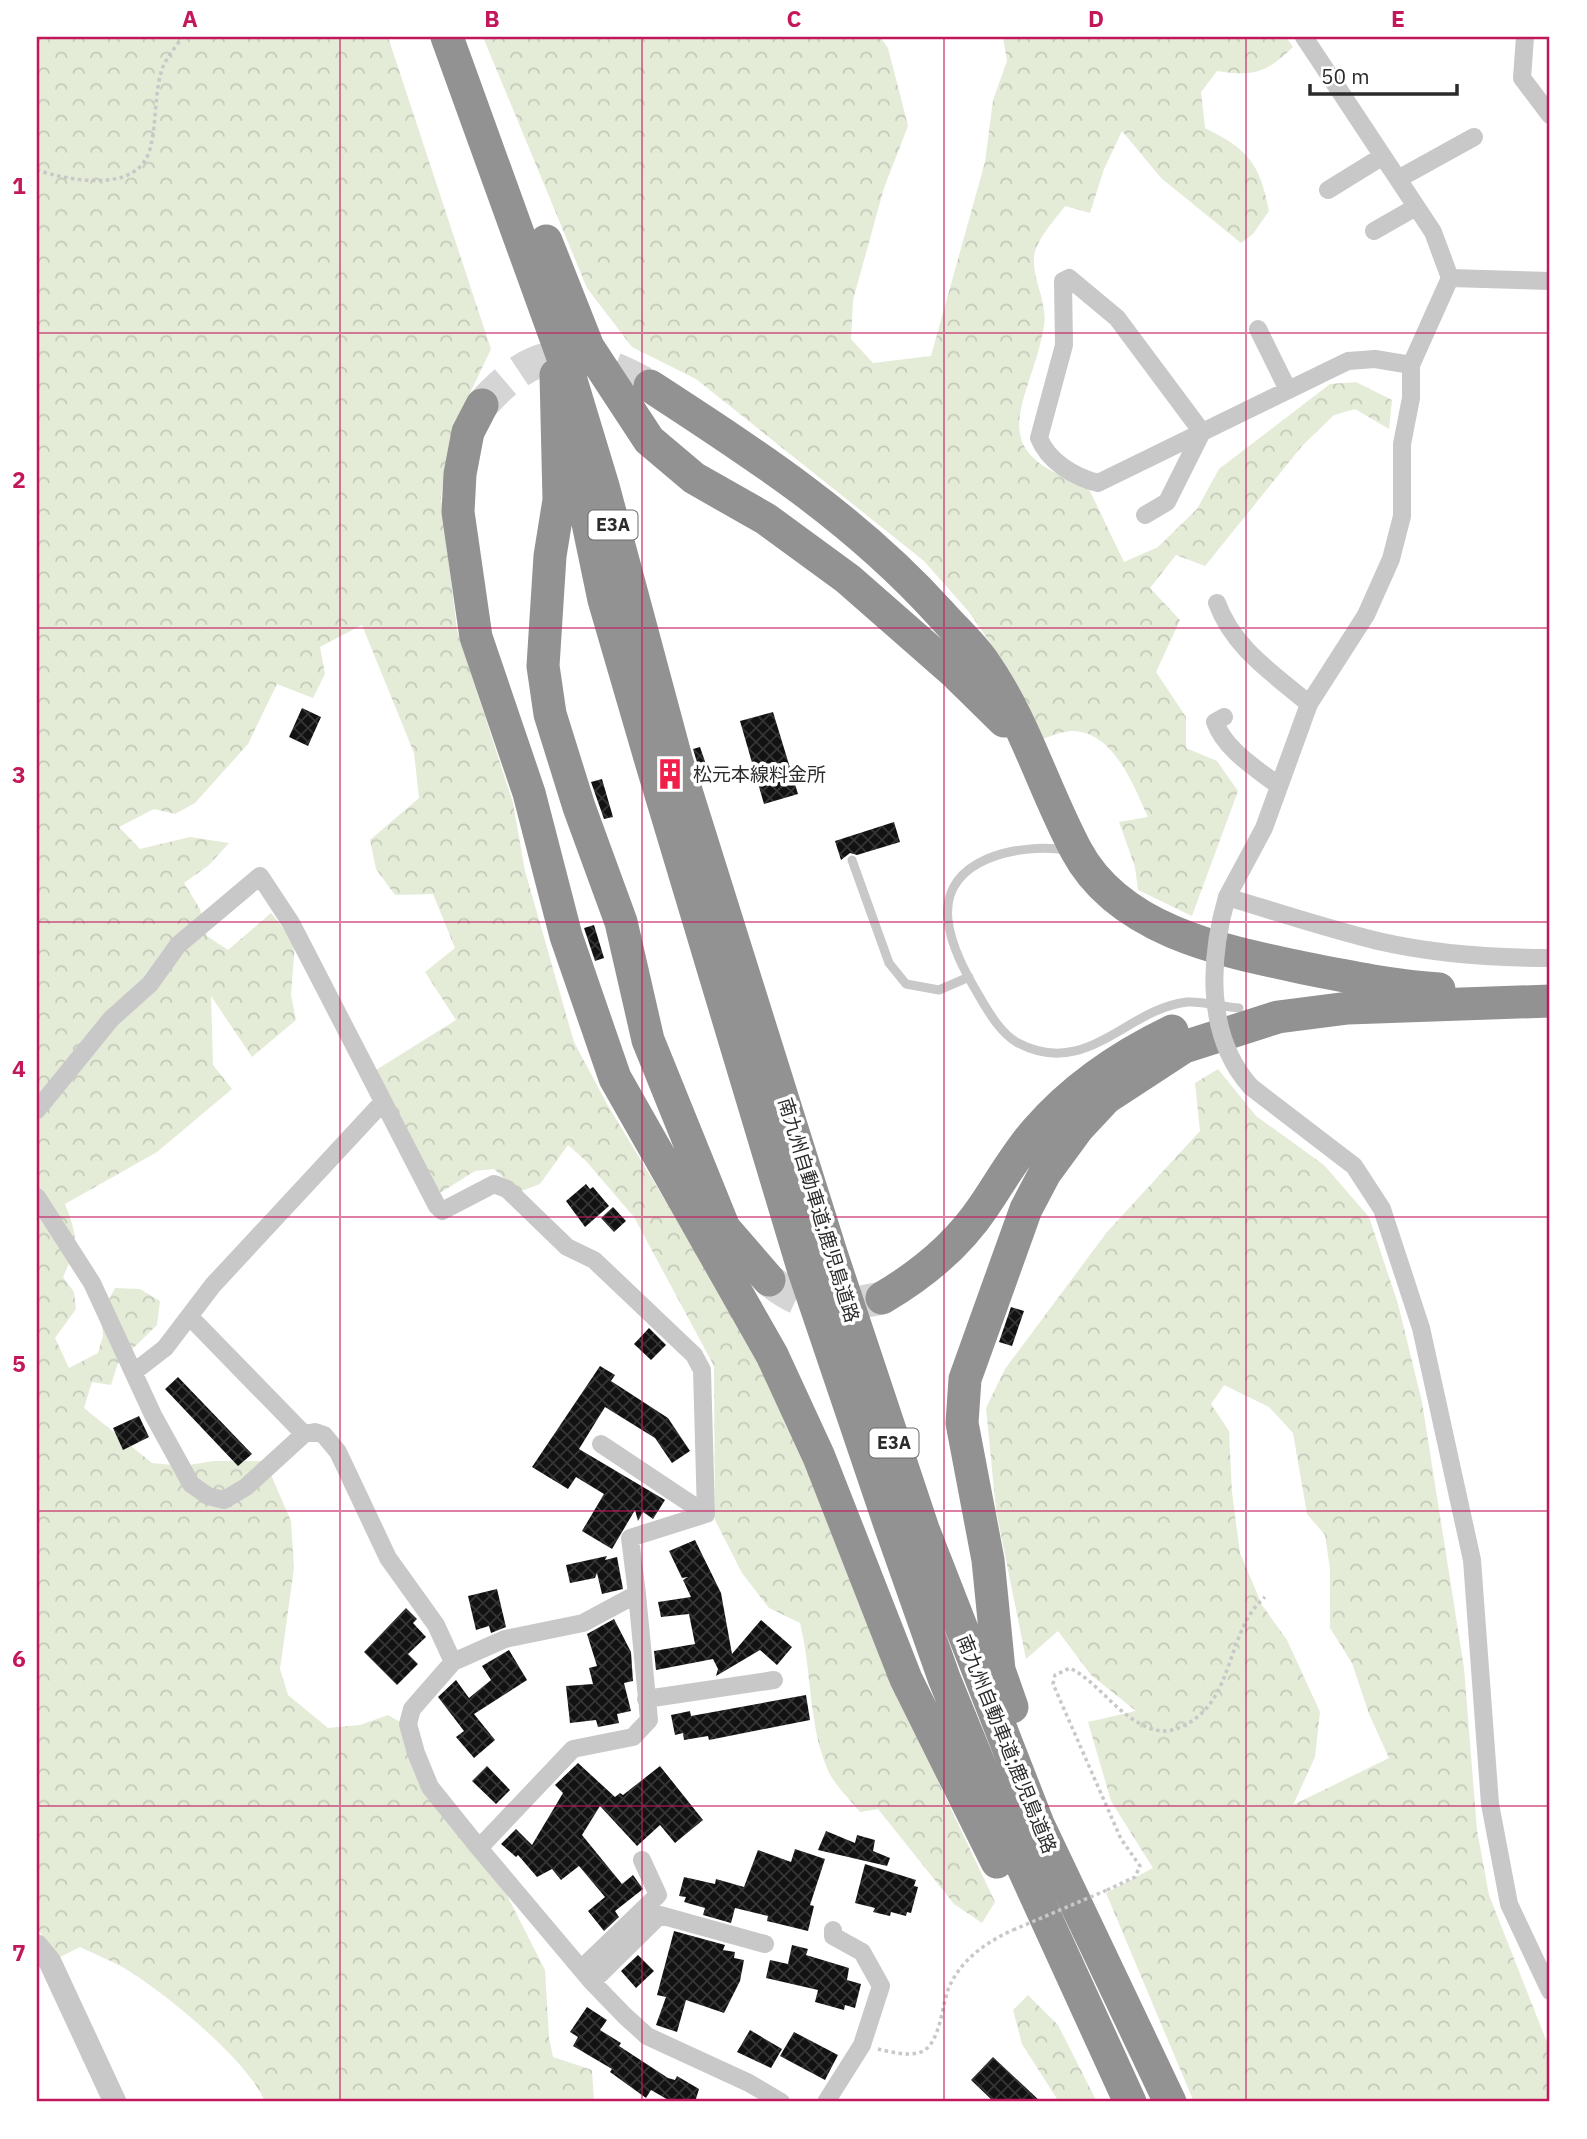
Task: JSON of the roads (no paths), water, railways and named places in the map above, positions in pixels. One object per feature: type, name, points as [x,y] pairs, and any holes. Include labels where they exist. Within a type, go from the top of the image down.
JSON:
[{"type":"highway","name":"南九州自動車道;鹿児島道路","points":[[447,37],[540,290],[603,486],[677,762],[831,1253],[923,1529],[1038,1824],[1170,2102]]},
{"type":"highway","points":[[461,37],[588,347],[649,440],[694,478],[766,519],[805,545],[953,671],[1004,721],[1022,746],[1064,819]]},
{"type":"highway","name":"南九州自動車道;鹿児島道路","points":[[540,290],[604,600],[807,1280],[944,1678],[1007,1835],[1130,2102]]},
{"type":"highway","points":[[556,375],[559,500],[550,556],[542,666],[551,714],[579,807],[621,922],[648,1040],[724,1228],[769,1280]]},
{"type":"highway","points":[[650,386],[848,522],[895,564],[982,660],[1017,717],[1076,851],[1104,885],[1140,915],[1169,931],[1231,952],[1363,980],[1425,988],[1504,993],[1550,990]]},
{"type":"highway","points":[[482,405],[468,432],[460,474],[458,512],[476,638],[529,793],[566,936],[615,1078],[772,1355],[819,1457],[906,1679],[1116,2102]]},
{"type":"highway","points":[[882,1298],[943,1256],[983,1208],[1035,1132],[1069,1097],[1133,1050],[1214,1013],[1239,1009],[1325,998],[1436,1006]]},
{"type":"highway","points":[[1120,1998],[999,1670],[988,1560],[962,1423],[965,1379],[1026,1209],[1045,1173],[1106,1098],[1184,1047],[1278,1017],[1348,1008],[1550,1001]]},
{"type":"street","points":[[1304,37],[1433,232],[1450,278],[1411,365],[1411,398],[1402,444],[1402,516],[1391,559],[1366,615],[1310,704],[1264,828],[1227,897],[1218,928],[1214,979],[1216,1011],[1234,1068],[1251,1087],[1354,1166],[1382,1209],[1421,1328],[1472,1560],[1490,1804],[1509,1904],[1550,1991]]},
{"type":"street","points":[[1525,37],[1522,78],[1550,115]]},
{"type":"street","points":[[1398,179],[1474,137]]},
{"type":"street","points":[[1328,190],[1383,156]]},
{"type":"street","points":[[1374,231],[1416,207]]},
{"type":"street","points":[[1202,432],[1117,318],[1069,278],[1063,281],[1064,345],[1039,438],[1044,450],[1079,478],[1098,483],[1348,361],[1375,359],[1411,365]]},
{"type":"street","points":[[1450,278],[1550,281]]},
{"type":"street","points":[[1258,329],[1288,390]]},
{"type":"street","points":[[1144,515],[1167,502],[1202,432]]},
{"type":"street","points":[[1217,603],[1226,627],[1243,649],[1310,704]]},
{"type":"street","points":[[1224,716],[1215,722],[1219,734],[1279,786]]},
{"type":"street","points":[[37,1110],[111,1019],[150,984],[178,945],[260,876],[291,923],[442,1211],[494,1184],[502,1186],[567,1247],[594,1260],[694,1355],[702,1370],[704,1386],[706,1514]]},
{"type":"street","points":[[1227,897],[1378,941],[1419,949],[1461,954],[1550,958]]},
{"type":"street","points":[[134,1372],[165,1348],[213,1285],[383,1102]]},
{"type":"street","points":[[37,1197],[92,1283],[153,1415],[191,1484],[208,1496],[224,1500],[246,1487],[304,1434],[315,1432],[324,1435],[338,1452],[388,1558],[436,1625],[453,1662]]},
{"type":"street","points":[[190,1317],[304,1434]]},
{"type":"street","points":[[601,1444],[706,1514]]},
{"type":"street","points":[[479,1848],[573,1749],[633,1737],[649,1720],[630,1538],[706,1514]]},
{"type":"street","points":[[637,1594],[583,1623],[505,1639],[453,1662],[421,1697],[408,1724],[430,1787],[587,1976],[647,2036],[749,2083],[781,2102]]},
{"type":"street","points":[[646,1699],[774,1680]]},
{"type":"street","points":[[587,1976],[658,1895],[642,1860]]},
{"type":"street","points":[[587,1976],[660,1915],[765,1944]]},
{"type":"street","points":[[826,2102],[862,2045],[881,1986],[862,1952],[833,1936],[834,1930]]},
{"type":"street","points":[[37,1946],[50,1962],[114,2102]]},
{"type":"lane","points":[[1076,851],[1038,846],[1017,848],[994,855],[964,874],[950,900],[948,918],[953,941],[969,977],[1003,1030],[1018,1043],[1061,1053],[1084,1050],[1157,1011],[1187,1002],[1239,1009]]},
{"type":"lane","points":[[852,860],[889,964],[906,984],[939,990],[969,977]]},
{"type":"tunnel","points":[[482,405],[523,369],[542,360],[561,357],[580,358],[602,364],[650,386]]},
{"type":"tunnel","points":[[769,1280],[784,1291],[810,1303],[836,1305],[882,1298]]},
{"type":"place","name":"松元本線料金所","points":[[670,774]]}]
